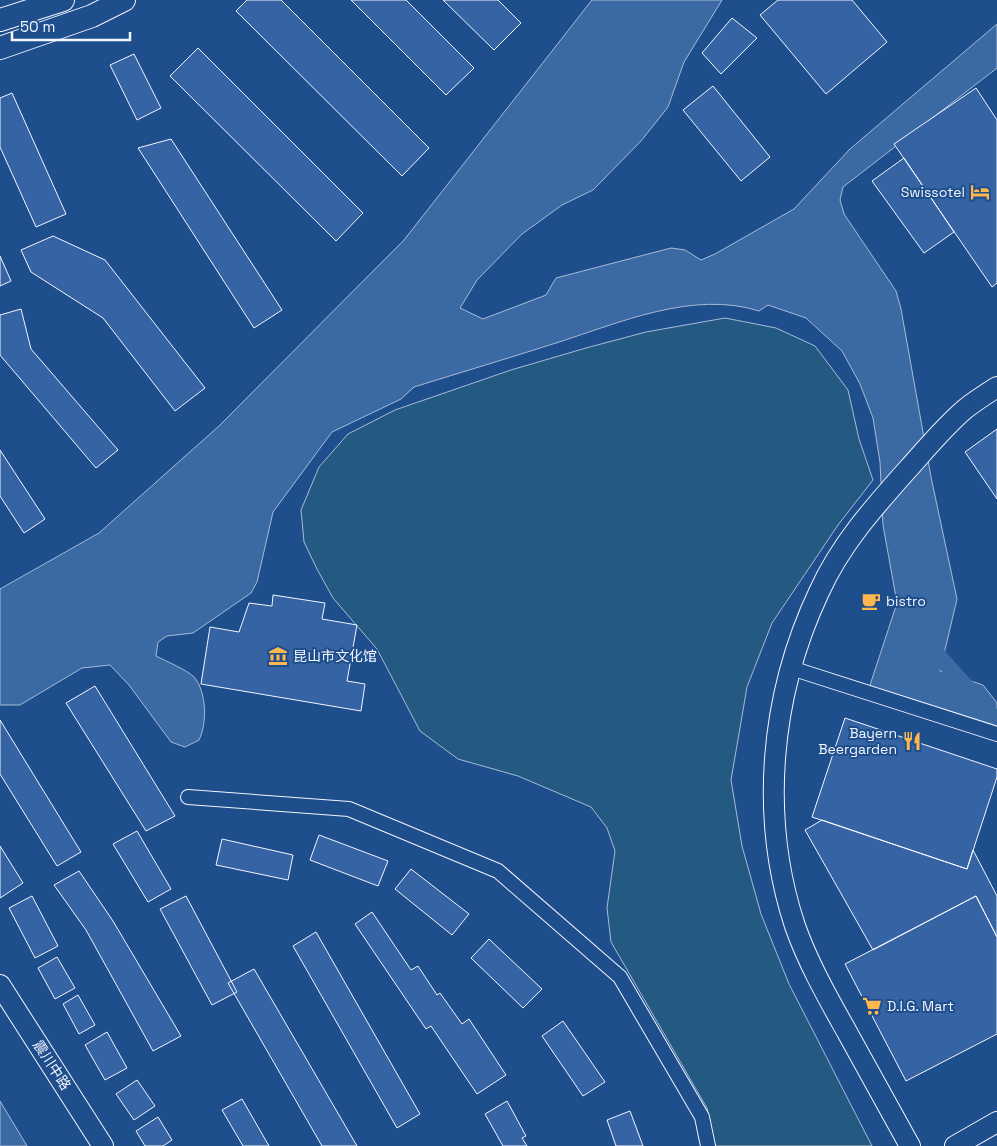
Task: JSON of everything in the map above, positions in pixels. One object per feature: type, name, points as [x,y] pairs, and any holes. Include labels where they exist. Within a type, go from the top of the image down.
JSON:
[{"type":"main road","points":[[0,20],[63,0]]},
{"type":"main road","points":[[0,48],[92,16],[124,0]]},
{"type":"street","points":[[910,1146],[821,986],[795,926],[780,863],[773,810],[775,756],[780,720],[800,637],[819,591],[844,548],[868,513],[965,410],[997,387]]},
{"type":"street","points":[[791,668],[997,734]]},
{"type":"street","points":[[188,797],[349,809],[498,871],[620,978],[702,1117],[708,1146]]},
{"type":"street","name":"震川中路","points":[[0,985],[103,1146]]},
{"type":"street","points":[[955,1146],[997,1122]]},
{"type":"shaded area","points":[[592,0],[722,0],[684,62],[668,107],[641,141],[593,190],[562,205],[522,234],[477,280],[460,308],[483,319],[546,295],[556,278],[671,248],[685,250],[701,260],[794,209],[850,149],[997,24],[997,68],[843,187],[840,200],[844,214],[896,291],[901,309],[931,477],[957,599],[940,671],[983,685],[997,703],[997,731],[869,688],[897,603],[883,525],[880,462],[873,418],[860,384],[842,351],[806,318],[768,305],[759,311],[734,306],[708,304],[656,312],[631,319],[414,387],[401,399],[332,432],[273,512],[257,582],[251,593],[193,633],[167,636],[158,642],[156,656],[187,671],[198,683],[204,708],[202,733],[199,740],[185,747],[171,742],[129,685],[110,665],[82,668],[20,705],[0,705],[0,589],[99,533],[219,426],[404,240]]},
{"type":"shaded area","points":[[725,318],[776,328],[815,346],[848,390],[859,439],[873,480],[838,525],[772,623],[747,687],[731,780],[742,846],[761,914],[789,984],[872,1146],[715,1146],[707,1108],[611,942],[607,908],[615,851],[607,828],[591,807],[518,776],[458,759],[420,731],[377,649],[333,598],[304,542],[301,510],[319,467],[348,434],[395,410],[511,370],[646,332]]},
{"type":"shaded area","points":[[0,1101],[27,1146],[0,1146]]},
{"type":"building","points":[[247,0],[281,0],[429,148],[402,176],[236,11]]},
{"type":"building","points":[[351,0],[406,0],[474,68],[446,95]]},
{"type":"building","points":[[443,0],[498,0],[521,23],[494,50]]},
{"type":"building","points":[[778,0],[852,0],[887,42],[826,94],[760,15]]},
{"type":"building","points":[[732,18],[757,38],[721,74],[702,53]]},
{"type":"building","points":[[198,48],[363,213],[336,241],[170,76]]},
{"type":"building","points":[[134,54],[161,108],[137,120],[110,65]]},
{"type":"building","points":[[713,86],[770,157],[741,181],[683,110]]},
{"type":"building","points":[[976,88],[997,120],[997,283],[992,287],[894,144]]},
{"type":"building","points":[[12,93],[66,214],[36,227],[0,147],[0,98]]},
{"type":"building","points":[[171,139],[282,310],[254,328],[138,148]]},
{"type":"building","points":[[904,158],[954,232],[924,253],[872,181]]},
{"type":"building","points":[[53,236],[105,260],[205,388],[175,411],[103,318],[31,272],[21,250]]},
{"type":"building","points":[[0,256],[11,281],[0,286]]},
{"type":"building","points":[[21,309],[31,349],[118,450],[96,468],[0,355],[0,315]]},
{"type":"building","points":[[997,429],[997,499],[965,452]]},
{"type":"building","points":[[0,450],[45,519],[24,533],[0,496]]},
{"type":"building","name":"昆山市文化馆","points":[[273,595],[325,603],[322,619],[357,625],[347,681],[365,684],[361,711],[201,684],[210,627],[239,632],[249,603],[272,606]]},
{"type":"building","points":[[95,686],[175,816],[146,831],[66,703]]},
{"type":"building","points":[[845,718],[997,769],[997,777],[967,869],[812,817]]},
{"type":"building","points":[[0,720],[81,852],[57,866],[0,774]]},
{"type":"building","points":[[822,820],[967,869],[973,850],[997,896],[997,937],[976,896],[873,950],[805,830]]},
{"type":"building","points":[[137,831],[171,889],[148,902],[113,844]]},
{"type":"building","points":[[319,835],[388,861],[378,886],[310,860]]},
{"type":"building","points":[[222,839],[293,855],[288,880],[216,865]]},
{"type":"building","points":[[0,846],[23,883],[0,898]]},
{"type":"building","points":[[411,869],[469,914],[452,935],[395,889]]},
{"type":"building","points":[[79,871],[113,921],[181,1036],[153,1051],[86,930],[54,885]]},
{"type":"building","points":[[32,896],[58,946],[35,958],[9,908]]},
{"type":"building","points":[[186,896],[237,992],[212,1005],[160,909]]},
{"type":"building","points":[[976,896],[997,937],[997,1034],[906,1081],[845,964]]},
{"type":"building","points":[[372,912],[411,970],[418,966],[437,995],[440,993],[462,1024],[469,1019],[506,1075],[477,1094],[431,1026],[426,1029],[355,924]]},
{"type":"building","points":[[316,932],[420,1114],[397,1128],[293,946]]},
{"type":"building","points":[[489,939],[542,989],[523,1008],[471,958]]},
{"type":"building","points":[[57,957],[75,988],[55,999],[38,968]]},
{"type":"building","points":[[254,969],[357,1146],[322,1146],[228,983]]},
{"type":"building","points":[[78,995],[95,1025],[79,1034],[63,1004]]},
{"type":"building","points":[[563,1021],[605,1082],[583,1096],[542,1036]]},
{"type":"building","points":[[107,1032],[127,1068],[105,1080],[85,1045]]},
{"type":"building","points":[[137,1080],[155,1106],[134,1120],[116,1094]]},
{"type":"building","points":[[242,1099],[269,1146],[243,1146],[222,1110]]},
{"type":"building","points":[[507,1101],[526,1136],[522,1138],[527,1146],[503,1146],[485,1114]]},
{"type":"building","points":[[630,1111],[643,1146],[616,1146],[607,1120]]},
{"type":"building","points":[[158,1117],[172,1140],[163,1146],[145,1146],[136,1131]]},
{"type":"waterway","points":[[928,644],[997,721]]},
{"type":"place","name":"Swissotel","points":[[980,192]]},
{"type":"place","name":"bistro","points":[[871,601]]},
{"type":"place","name":"昆山市文化馆","points":[[278,656]]},
{"type":"place","name":"Bayern Beergarden","points":[[912,741]]},
{"type":"place","name":"D.I.G. Mart","points":[[872,1006]]}]
